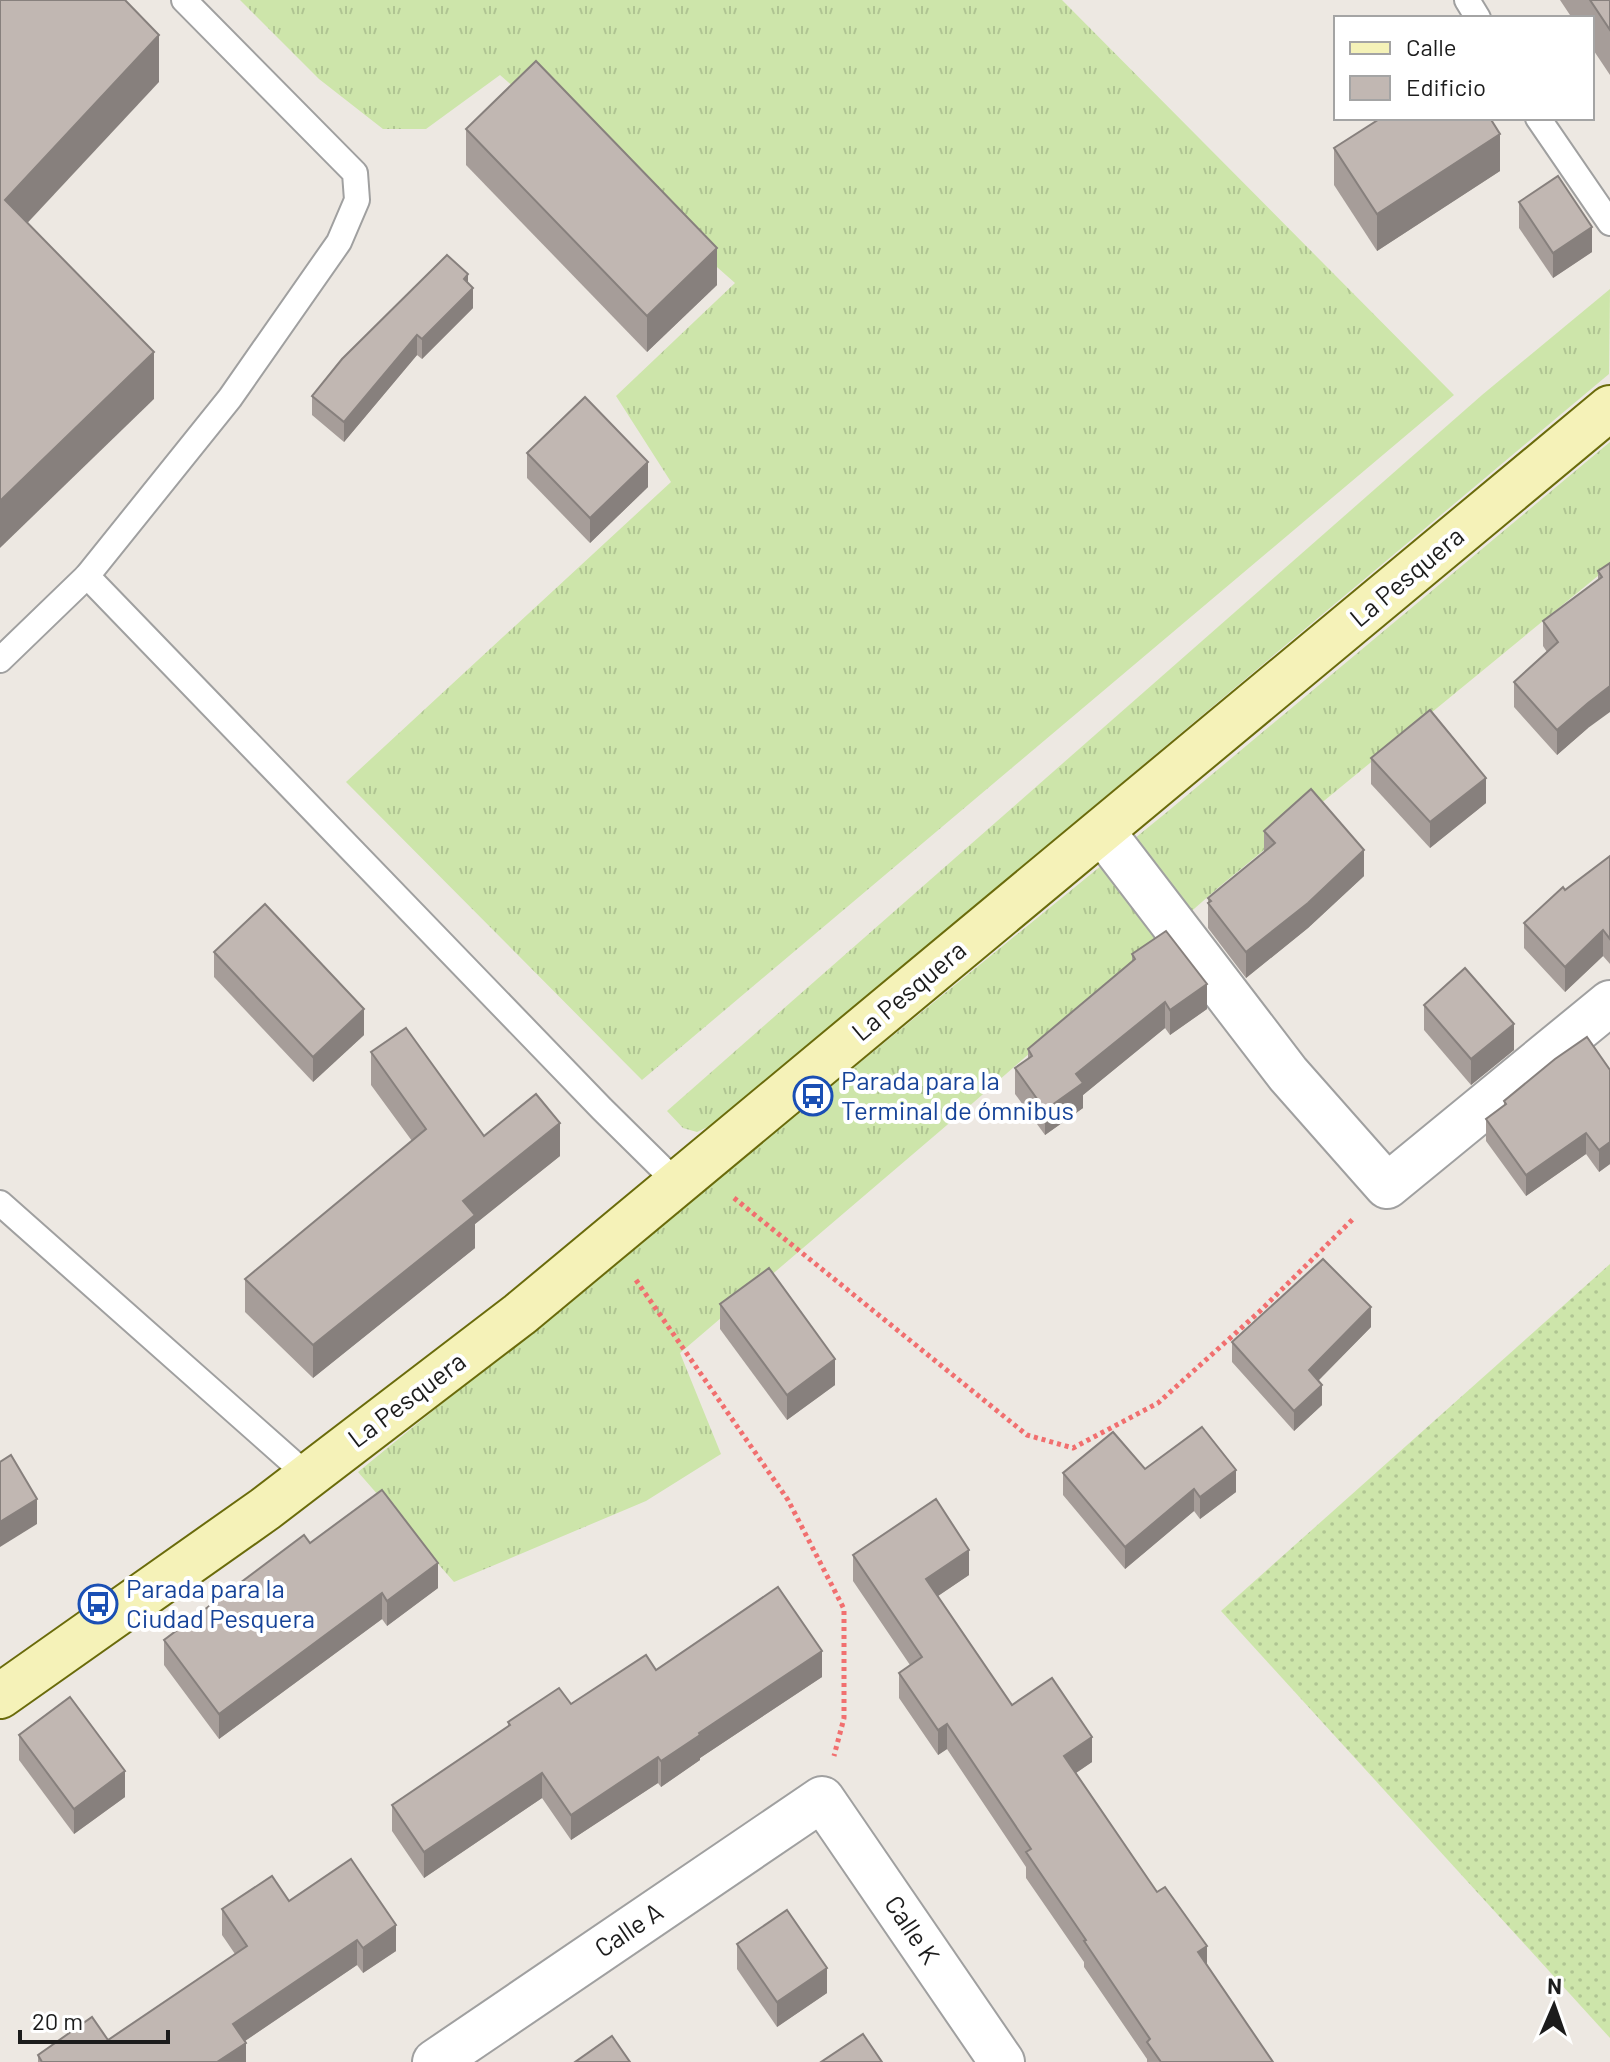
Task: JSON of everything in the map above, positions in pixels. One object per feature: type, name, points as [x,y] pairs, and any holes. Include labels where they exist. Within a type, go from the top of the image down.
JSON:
[{"type":"main road","name":"La Pesquera","points":[[0,1696],[308,1476],[520,1314],[1609,411]]},
{"type":"street","points":[[1102,831],[1288,1074],[1387,1186],[1610,1003]]},
{"type":"street","name":"Calle A","points":[[435,2062],[822,1799]]},
{"type":"street","name":"Calle K","points":[[822,1799],[1002,2062]]},
{"type":"lane","points":[[0,660],[87,576],[230,398],[339,242],[357,200],[355,173],[184,0]]},
{"type":"lane","points":[[1539,120],[1610,223]]},
{"type":"lane","points":[[87,576],[580,1086],[687,1175]]},
{"type":"lane","points":[[0,1203],[308,1476]]},
{"type":"path","points":[[687,1175],[1027,1435],[1073,1448],[1158,1403],[1259,1312],[1387,1186]]},
{"type":"path","points":[[609,1240],[788,1500],[844,1609],[844,1718],[822,1799]]},
{"type":"green space","points":[[240,0],[1062,0],[1454,395],[642,1080],[346,782],[671,482],[616,396],[735,283],[500,75],[426,129],[383,129],[319,79]]},
{"type":"green space","points":[[1610,289],[1609,374],[716,1123],[697,1132],[683,1128],[667,1111],[1482,395]]},
{"type":"green space","points":[[1610,442],[1610,566],[1219,887],[974,1102],[680,1353],[721,1454],[646,1501],[454,1582],[358,1472],[1167,812]]},
{"type":"green space","points":[[1610,1264],[1610,2038],[1221,1611]]},
{"type":"building","points":[[0,0],[125,0],[159,35],[5,200],[154,352],[0,501]]},
{"type":"building","points":[[1590,0],[1610,0],[1610,30]]},
{"type":"building","points":[[536,61],[717,248],[647,316],[466,129]]},
{"type":"building","points":[[1378,120],[1491,120],[1500,134],[1377,214],[1334,148]]},
{"type":"building","points":[[1558,176],[1592,227],[1553,253],[1519,202]]},
{"type":"building","points":[[447,255],[468,274],[464,279],[473,288],[422,339],[417,335],[344,422],[312,396],[342,359]]},
{"type":"building","points":[[585,397],[648,462],[590,518],[527,453]]},
{"type":"building","points":[[1610,563],[1610,686],[1557,730],[1514,682],[1558,642],[1543,621],[1602,577],[1598,571]]},
{"type":"building","points":[[1430,710],[1486,778],[1430,822],[1371,758]]},
{"type":"building","points":[[1311,789],[1364,850],[1308,903],[1246,952],[1208,903],[1211,901],[1208,898],[1275,843],[1264,831]]},
{"type":"building","points":[[1610,856],[1610,939],[1603,930],[1565,967],[1524,923],[1563,887],[1565,890]]},
{"type":"building","points":[[265,904],[364,1009],[313,1057],[214,952]]},
{"type":"building","points":[[1166,931],[1207,984],[1170,1010],[1165,1002],[1076,1074],[1083,1083],[1045,1110],[1015,1068],[1032,1056],[1028,1049],[1135,959],[1132,954]]},
{"type":"building","points":[[1465,968],[1514,1024],[1471,1059],[1424,1005]]},
{"type":"building","points":[[406,1028],[484,1136],[536,1094],[560,1123],[463,1201],[475,1215],[313,1345],[245,1279],[426,1129],[371,1052]]},
{"type":"building","points":[[1587,1037],[1610,1070],[1610,1142],[1599,1150],[1586,1133],[1526,1175],[1486,1119],[1555,1059]]},
{"type":"building","points":[[1323,1259],[1371,1307],[1309,1370],[1322,1385],[1294,1411],[1232,1342]]},
{"type":"building","points":[[769,1268],[835,1359],[787,1395],[720,1304]]},
{"type":"building","points":[[1202,1427],[1236,1470],[1200,1497],[1194,1489],[1125,1547],[1063,1473],[1113,1432],[1145,1469]]},
{"type":"building","points":[[11,1455],[37,1499],[0,1522],[0,1462]]},
{"type":"building","points":[[382,1490],[438,1563],[387,1601],[382,1593],[219,1714],[164,1640],[304,1535],[310,1543]]},
{"type":"building","points":[[936,1499],[969,1550],[926,1579],[1012,1705],[1052,1678],[1092,1737],[1064,1756],[1157,1892],[1165,1887],[1207,1946],[1198,1952],[1273,2062],[1161,2062],[1147,2042],[1150,2039],[1026,1852],[1031,1849],[947,1724],[938,1730],[899,1673],[922,1657],[853,1555]]},
{"type":"building","points":[[778,1587],[822,1651],[661,1761],[658,1757],[571,1815],[542,1773],[424,1852],[392,1805],[559,1688],[571,1704],[646,1655],[656,1670]]},
{"type":"building","points":[[70,1697],[125,1771],[74,1809],[19,1735]]},
{"type":"building","points":[[351,1859],[396,1925],[363,1948],[357,1940],[233,2024],[246,2043],[217,2062],[42,2062],[38,2055],[92,2017],[108,2040],[247,1946],[222,1909],[272,1876],[289,1901]]},
{"type":"building","points":[[787,1910],[827,1968],[777,2002],[737,1944]]},
{"type":"building","points":[[863,2034],[882,2062],[821,2062]]},
{"type":"building","points":[[612,2036],[630,2062],[575,2062]]},
{"type":"place","name":"Parada para la Terminal de ómnibus","points":[[813,1096]]},
{"type":"place","name":"Parada para la Ciudad Pesquera","points":[[98,1604]]}]
